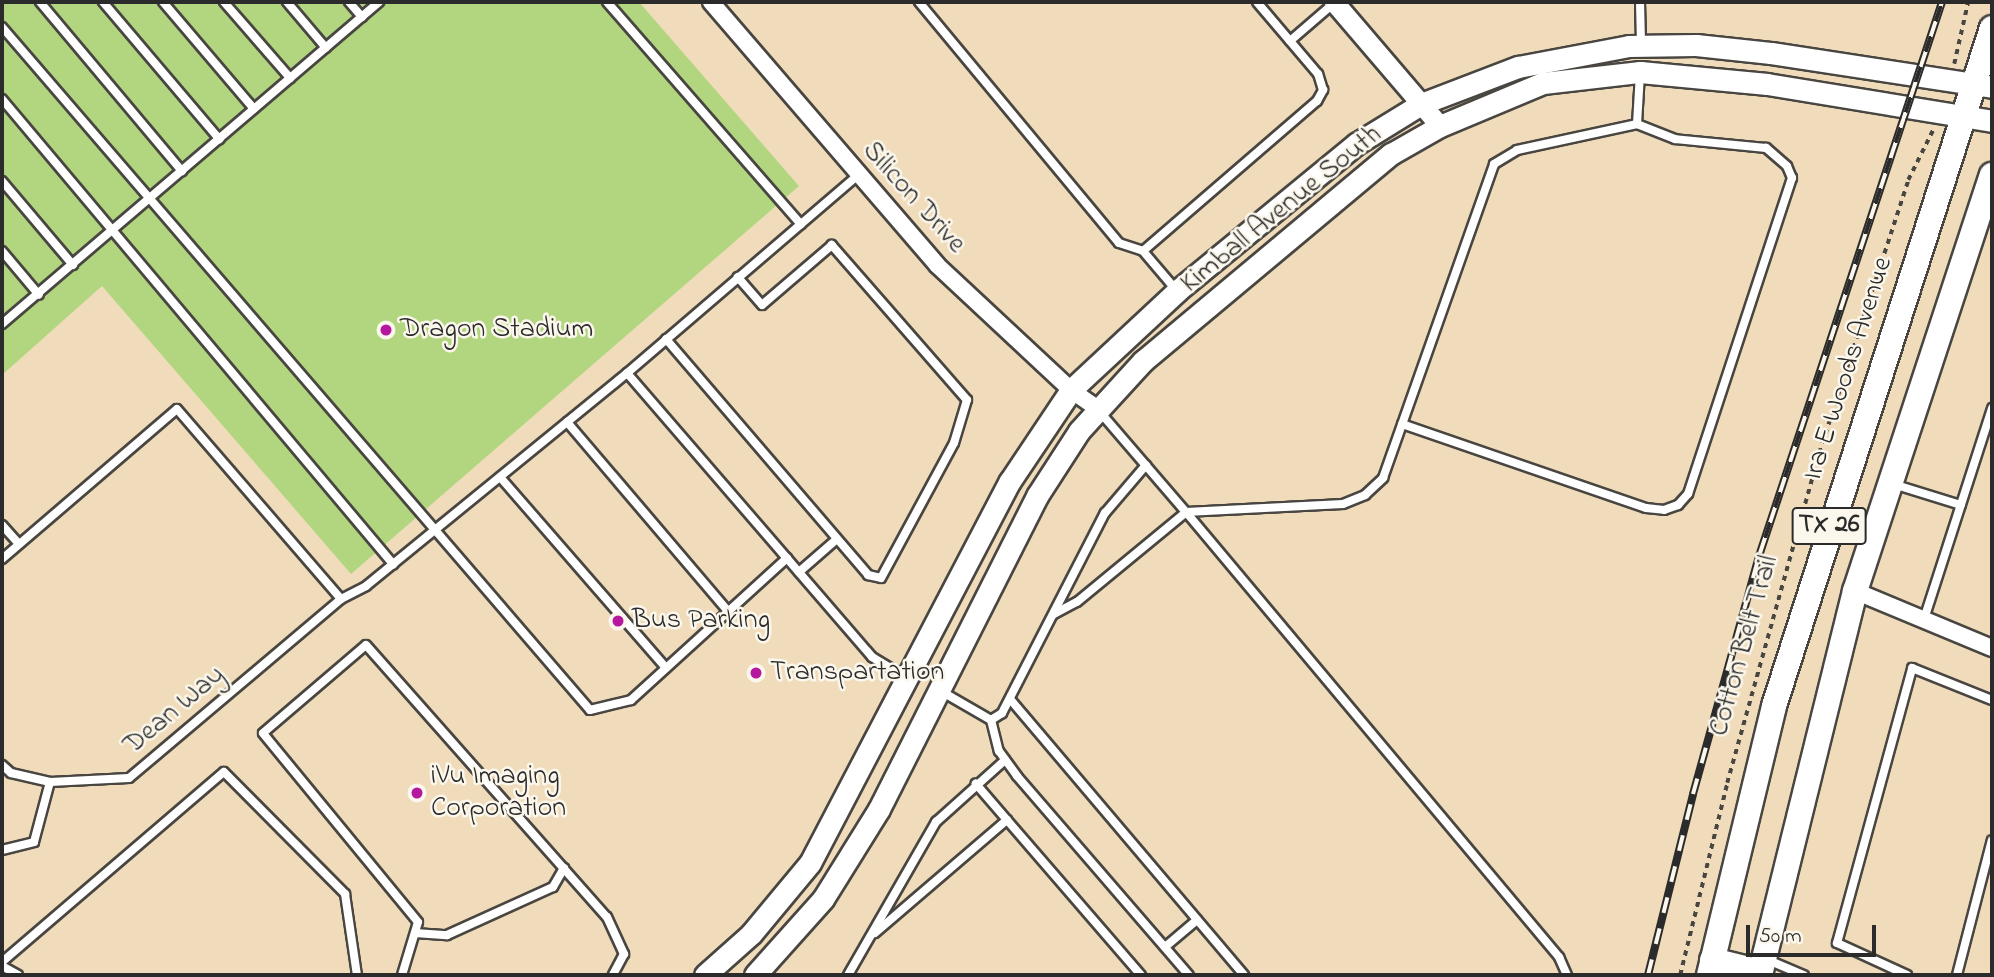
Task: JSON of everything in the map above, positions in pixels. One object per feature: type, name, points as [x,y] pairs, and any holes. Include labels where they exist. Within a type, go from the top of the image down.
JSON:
[{"type":"main road","name":"Ira E Woods Avenue","points":[[1710,968],[1774,706],[1829,524],[1965,117],[1983,85],[1992,27]]},
{"type":"main road","name":"Kimball Avenue South","points":[[705,975],[729,954],[810,863],[910,679],[1010,481],[1071,390],[1177,291],[1325,167],[1421,104],[1517,67],[1641,46],[1696,45],[1772,53],[1949,82],[1983,85]]},
{"type":"main road","points":[[1640,72],[1641,46]]},
{"type":"main road","name":"Kimball Avenue South","points":[[755,975],[823,899],[885,799],[1037,496],[1097,408],[1143,361],[1331,201],[1391,154],[1440,126],[1543,83],[1640,72],[1767,84],[1992,121]]},
{"type":"main road","name":"TX 26","points":[[1762,968],[1855,591],[1992,175]]},
{"type":"main road","points":[[910,679],[939,691]]},
{"type":"main road","points":[[729,954],[749,975]]},
{"type":"main road","points":[[1710,968],[1762,968]]},
{"type":"street","name":"Silicon Drive","points":[[710,2],[937,265],[1071,390],[1097,408]]},
{"type":"street","points":[[1334,2],[1440,126]]},
{"type":"street","points":[[1855,591],[1992,648]]},
{"type":"lane","points":[[40,2],[182,171]]},
{"type":"lane","points":[[103,2],[219,139]]},
{"type":"lane","points":[[163,2],[254,109]]},
{"type":"lane","points":[[224,2],[290,78]]},
{"type":"lane","points":[[287,2],[326,48]]},
{"type":"lane","points":[[349,2],[362,17]]},
{"type":"lane","points":[[2,324],[379,2]]},
{"type":"lane","points":[[607,2],[801,224]]},
{"type":"lane","points":[[919,2],[1119,243],[1143,251],[1177,291]]},
{"type":"lane","points":[[1143,251],[1317,101],[1323,90],[1318,75],[1257,2]]},
{"type":"lane","points":[[1290,41],[1334,2]]},
{"type":"lane","points":[[1640,2],[1641,46]]},
{"type":"lane","points":[[2,27],[151,198],[433,532],[590,710],[631,700],[787,558]]},
{"type":"lane","points":[[1637,124],[1640,72]]},
{"type":"lane","points":[[2,99],[99,212],[111,233],[393,564]]},
{"type":"lane","points":[[1054,614],[1077,602],[1186,512],[1343,504],[1364,495],[1383,478],[1402,424],[1494,164],[1517,149],[1637,124],[1675,139],[1766,148],[1787,166],[1791,178],[1688,494],[1678,505],[1664,510],[1646,508],[1402,424]]},
{"type":"lane","name":"Dean Way","points":[[2,765],[11,773],[50,782],[129,778],[341,599],[393,564],[627,373],[858,176]]},
{"type":"lane","points":[[2,181],[73,265]]},
{"type":"lane","points":[[666,339],[868,575],[881,578],[954,443],[967,400],[832,245],[762,305],[738,277]]},
{"type":"lane","points":[[2,251],[39,295]]},
{"type":"lane","points":[[627,373],[872,657],[910,679]]},
{"type":"lane","points":[[1097,408],[1550,947],[1567,975]]},
{"type":"lane","points":[[1924,619],[1992,408]]},
{"type":"lane","points":[[2,559],[177,409],[341,599]]},
{"type":"lane","points":[[567,422],[728,611]]},
{"type":"lane","points":[[991,720],[1002,713],[1010,699],[1105,513],[1146,464]]},
{"type":"lane","points":[[500,477],[666,668]]},
{"type":"lane","points":[[1889,483],[1961,505]]},
{"type":"lane","points":[[2,525],[19,544]]},
{"type":"lane","points":[[799,572],[837,539]]},
{"type":"lane","points":[[402,975],[418,922],[263,733],[366,645],[607,917],[624,954],[613,975]]},
{"type":"lane","points":[[1907,975],[1837,943],[1912,668],[1992,700]]},
{"type":"lane","points":[[939,691],[991,720],[1005,760],[1189,975]]},
{"type":"lane","points":[[1010,699],[1244,975]]},
{"type":"lane","points":[[848,975],[936,822],[1005,760]]},
{"type":"lane","points":[[18,975],[2,964],[225,772],[345,894],[357,975]]},
{"type":"lane","points":[[2,850],[34,842],[50,782]]},
{"type":"lane","points":[[976,784],[1141,975]]},
{"type":"lane","points":[[870,938],[1007,820]]},
{"type":"lane","points":[[1957,975],[1992,840]]},
{"type":"lane","points":[[415,933],[447,936],[553,887],[564,868]]},
{"type":"lane","points":[[1165,947],[1197,920]]},
{"type":"lane","points":[[1762,968],[1804,975]]},
{"type":"path","points":[[1949,82],[1968,2]]},
{"type":"path","name":"Cotton Belt Trail","points":[[1680,975],[1727,783],[1819,453],[1908,180],[1940,113]]},
{"type":"green space","name":"Dragon Stadium","points":[[2,2],[639,2],[799,186],[351,574],[102,286],[2,375]]},
{"type":"railway","points":[[1648,975],[1693,794],[1760,553],[1942,2]]},
{"type":"place","name":"Dragon Stadium","points":[[386,330]]},
{"type":"place","name":"Bus Parking","points":[[618,621]]},
{"type":"place","name":"Transpartation","points":[[756,673]]},
{"type":"place","name":"iVu Imaging Corporation","points":[[417,793]]}]
